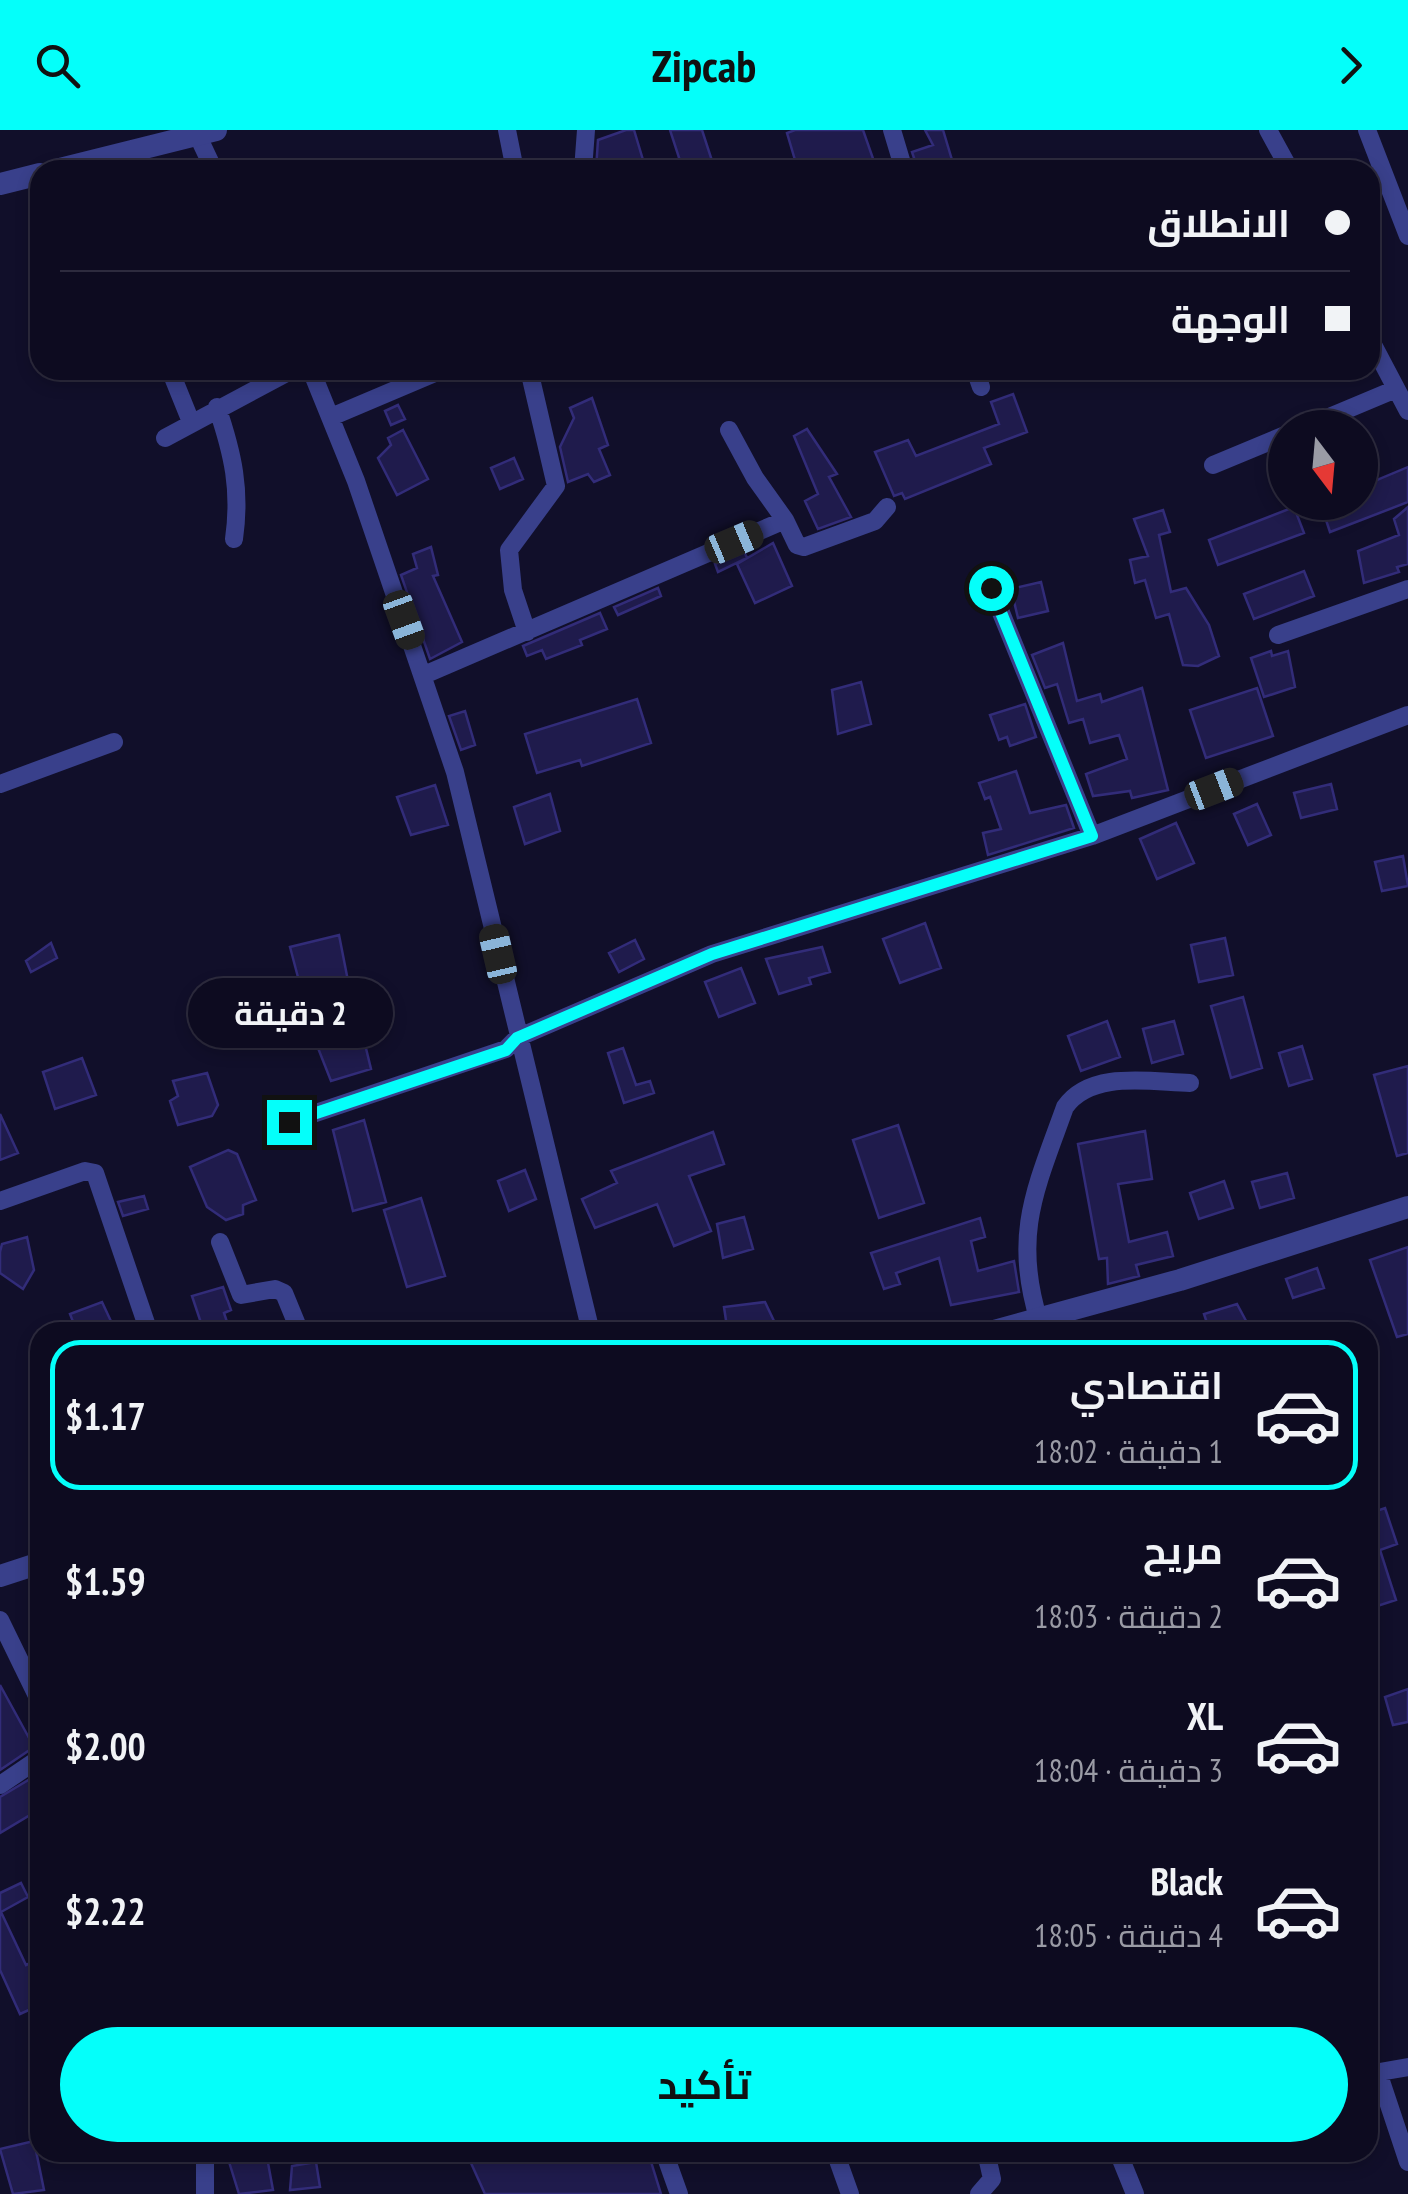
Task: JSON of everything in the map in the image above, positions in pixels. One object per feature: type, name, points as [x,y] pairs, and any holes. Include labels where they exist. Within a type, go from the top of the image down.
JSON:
[{"type":"street","points":[[506,130],[512,160]]},
{"type":"street","points":[[583,160],[586,130]]},
{"type":"street","points":[[892,130],[901,160]]},
{"type":"street","points":[[1268,130],[1284,160]]},
{"type":"street","points":[[1367,130],[1379,160]]},
{"type":"street","points":[[95,160],[203,132],[211,160]]},
{"type":"street","points":[[1380,164],[1408,236]]},
{"type":"street","points":[[0,184],[30,176]]},
{"type":"street","points":[[1380,358],[1408,411]]},
{"type":"street","points":[[174,380],[191,422]]},
{"type":"street","points":[[165,438],[272,380]]},
{"type":"street","points":[[315,380],[424,675],[454,772],[588,1322]]},
{"type":"street","points":[[331,416],[418,380]]},
{"type":"street","points":[[527,632],[513,590],[509,550],[556,486],[531,380]]},
{"type":"street","points":[[1346,410],[1396,389]]},
{"type":"street","points":[[218,407],[235,460],[239,493],[234,539]]},
{"type":"street","points":[[729,430],[797,545],[804,547],[875,521],[887,507]]},
{"type":"street","points":[[1213,465],[1268,442]]},
{"type":"street","points":[[424,675],[785,520]]},
{"type":"street","points":[[991,588],[1092,836]]},
{"type":"street","points":[[1278,635],[1408,589]]},
{"type":"street","points":[[289,1122],[506,1050],[517,1038],[712,954],[1092,836],[1408,715]]},
{"type":"street","points":[[0,784],[114,742]]},
{"type":"street","points":[[1039,1321],[1024,1257],[1025,1225],[1065,1107],[1074,1094],[1100,1084],[1190,1082]]},
{"type":"street","points":[[0,1201],[85,1171],[95,1173],[146,1322]]},
{"type":"street","points":[[1035,1322],[1408,1207]]},
{"type":"street","points":[[220,1242],[242,1294],[275,1289],[284,1293],[296,1322]]},
{"type":"street","points":[[0,1576],[30,1567]]},
{"type":"street","points":[[0,1620],[30,1682]]},
{"type":"street","points":[[0,1785],[30,1765]]},
{"type":"street","points":[[1378,2072],[1408,2067]]},
{"type":"street","points":[[1378,2086],[1408,2162]]},
{"type":"street","points":[[205,2162],[206,2194]]},
{"type":"street","points":[[667,2162],[678,2194]]},
{"type":"street","points":[[839,2162],[850,2194]]},
{"type":"street","points":[[979,2194],[992,2179],[988,2162]]},
{"type":"street","points":[[1122,2162],[1135,2194]]},
{"type":"building","points":[[634,130],[643,160],[597,160],[598,140]]},
{"type":"building","points":[[670,130],[702,130],[712,160],[680,160]]},
{"type":"building","points":[[863,130],[874,160],[795,160],[787,133]]},
{"type":"building","points":[[925,130],[943,130],[952,160],[915,160],[912,152],[933,145]]},
{"type":"building","points":[[1013,394],[1027,432],[984,448],[991,464],[905,499],[902,493],[894,496],[875,452],[908,440],[916,456],[999,424],[991,402]]},
{"type":"building","points":[[592,398],[608,445],[599,449],[610,475],[594,482],[588,474],[568,482],[560,447],[574,418],[570,408]]},
{"type":"building","points":[[398,405],[405,419],[391,425],[385,411]]},
{"type":"building","points":[[807,429],[837,474],[829,477],[851,517],[818,529],[805,501],[818,494],[794,436]]},
{"type":"building","points":[[403,430],[428,479],[397,495],[378,458],[391,445],[388,438]]},
{"type":"building","points":[[514,458],[523,479],[500,489],[491,468]]},
{"type":"building","points":[[1408,467],[1408,502],[1378,514],[1378,480]]},
{"type":"building","points":[[1408,507],[1408,564],[1397,567],[1399,572],[1364,583],[1358,551],[1399,535],[1394,519]]},
{"type":"building","points":[[1163,510],[1170,532],[1159,535],[1171,592],[1186,588],[1209,625],[1219,656],[1198,666],[1183,665],[1169,614],[1156,618],[1145,580],[1135,583],[1130,560],[1148,556],[1134,519]]},
{"type":"building","points":[[1268,517],[1299,520],[1304,533],[1218,565],[1209,540]]},
{"type":"building","points":[[1326,520],[1361,520],[1330,532]]},
{"type":"building","points":[[773,543],[792,586],[755,603],[737,564]]},
{"type":"building","points":[[431,547],[438,575],[433,576],[462,642],[430,659],[401,575],[417,568],[413,554]]},
{"type":"building","points":[[744,551],[747,558],[718,572],[715,564]]},
{"type":"building","points":[[1304,571],[1314,596],[1254,619],[1244,594]]},
{"type":"building","points":[[1041,582],[1048,611],[1018,618],[1011,589]]},
{"type":"building","points":[[658,588],[661,596],[618,615],[614,607]]},
{"type":"building","points":[[600,613],[607,629],[580,640],[582,645],[546,659],[542,650],[527,656],[523,646]]},
{"type":"building","points":[[1063,643],[1077,701],[1100,694],[1102,702],[1142,688],[1168,790],[1132,798],[1130,791],[1093,796],[1086,774],[1127,759],[1119,735],[1090,743],[1083,719],[1069,723],[1057,684],[1045,688],[1032,655]]},
{"type":"building","points":[[1271,651],[1272,656],[1288,651],[1295,687],[1264,697],[1251,658]]},
{"type":"building","points":[[861,682],[871,724],[838,734],[832,690]]},
{"type":"building","points":[[1257,688],[1273,736],[1206,758],[1190,710]]},
{"type":"building","points":[[637,699],[651,743],[582,766],[580,760],[537,773],[525,734]]},
{"type":"building","points":[[1025,704],[1036,737],[1010,746],[1007,737],[999,740],[990,715]]},
{"type":"building","points":[[465,711],[475,745],[461,750],[449,716]]},
{"type":"building","points":[[1016,771],[1030,813],[1066,805],[1074,828],[988,855],[983,833],[1001,829],[990,797],[985,799],[979,783]]},
{"type":"building","points":[[1331,784],[1337,809],[1301,818],[1294,793]]},
{"type":"building","points":[[435,785],[448,825],[411,835],[397,797]]},
{"type":"building","points":[[550,794],[560,831],[525,844],[514,807]]},
{"type":"building","points":[[1257,804],[1271,835],[1248,845],[1234,814]]},
{"type":"building","points":[[1176,823],[1194,863],[1157,879],[1140,839]]},
{"type":"building","points":[[1403,856],[1408,886],[1382,891],[1375,862]]},
{"type":"building","points":[[925,923],[941,968],[900,983],[883,939]]},
{"type":"building","points":[[339,935],[349,986],[304,1000],[290,947]]},
{"type":"building","points":[[1225,938],[1233,975],[1199,982],[1191,945]]},
{"type":"building","points":[[635,940],[644,959],[619,972],[609,953]]},
{"type":"building","points":[[51,943],[57,958],[31,972],[26,961]]},
{"type":"building","points":[[822,947],[830,972],[809,978],[811,984],[779,994],[766,959]]},
{"type":"building","points":[[741,968],[755,1003],[719,1017],[705,982]]},
{"type":"building","points":[[1243,997],[1262,1068],[1231,1078],[1211,1006]]},
{"type":"building","points":[[1107,1021],[1120,1057],[1081,1071],[1068,1036]]},
{"type":"building","points":[[1174,1021],[1183,1054],[1152,1063],[1143,1029]]},
{"type":"building","points":[[362,1032],[371,1069],[331,1081],[318,1048]]},
{"type":"building","points":[[1302,1046],[1312,1079],[1289,1086],[1279,1053]]},
{"type":"building","points":[[623,1048],[636,1085],[650,1081],[654,1093],[624,1103],[608,1053]]},
{"type":"building","points":[[82,1058],[96,1095],[55,1109],[43,1072]]},
{"type":"building","points":[[1408,1066],[1408,1153],[1397,1156],[1374,1075]]},
{"type":"building","points":[[207,1073],[218,1105],[212,1116],[178,1125],[170,1101],[178,1096],[173,1081]]},
{"type":"building","points":[[0,1114],[18,1153],[0,1160]]},
{"type":"building","points":[[364,1120],[386,1202],[353,1211],[333,1130]]},
{"type":"building","points":[[898,1125],[924,1203],[879,1218],[853,1140]]},
{"type":"building","points":[[1145,1131],[1152,1179],[1118,1184],[1129,1242],[1167,1232],[1173,1256],[1136,1265],[1139,1276],[1108,1284],[1107,1258],[1099,1259],[1078,1144]]},
{"type":"building","points":[[713,1132],[724,1164],[689,1176],[711,1231],[674,1246],[657,1204],[595,1228],[582,1199],[617,1183],[611,1171]]},
{"type":"building","points":[[228,1150],[237,1154],[256,1200],[243,1205],[243,1214],[226,1220],[207,1207],[190,1167]]},
{"type":"building","points":[[525,1170],[536,1199],[509,1211],[498,1181]]},
{"type":"building","points":[[1287,1173],[1294,1198],[1260,1208],[1252,1182]]},
{"type":"building","points":[[1224,1181],[1233,1208],[1199,1219],[1190,1193]]},
{"type":"building","points":[[144,1196],[148,1209],[123,1216],[118,1202]]},
{"type":"building","points":[[421,1198],[445,1276],[407,1287],[384,1210]]},
{"type":"building","points":[[744,1217],[753,1249],[723,1258],[717,1224]]},
{"type":"building","points":[[980,1218],[985,1237],[971,1241],[978,1271],[1014,1261],[1019,1292],[951,1305],[939,1258],[896,1273],[900,1284],[884,1289],[871,1253]]},
{"type":"building","points":[[27,1237],[34,1270],[23,1289],[0,1273],[0,1252],[2,1244]]},
{"type":"building","points":[[1408,1247],[1408,1334],[1397,1337],[1370,1260]]},
{"type":"building","points":[[1317,1268],[1324,1288],[1293,1298],[1286,1279]]},
{"type":"building","points":[[223,1287],[231,1310],[224,1313],[227,1322],[201,1322],[192,1296]]},
{"type":"building","points":[[102,1302],[111,1322],[73,1322],[70,1314]]},
{"type":"building","points":[[765,1302],[774,1321],[726,1322],[724,1307]]},
{"type":"building","points":[[1237,1304],[1247,1322],[1207,1322],[1204,1314]]},
{"type":"building","points":[[1385,1508],[1397,1544],[1380,1550],[1396,1600],[1378,1606],[1378,1510]]},
{"type":"building","points":[[0,1685],[30,1740],[30,1750],[0,1770]]},
{"type":"building","points":[[1408,1689],[1408,1722],[1393,1725],[1385,1697]]},
{"type":"building","points":[[30,1779],[30,1815],[0,1833],[0,1797]]},
{"type":"building","points":[[21,1883],[28,1897],[1,1912],[26,1965],[30,1963],[30,2010],[20,2014],[0,1970],[0,1893]]},
{"type":"building","points":[[30,2142],[30,2162],[38,2162],[44,2190],[13,2194],[0,2149]]},
{"type":"building","points":[[229,2162],[268,2162],[273,2190],[239,2194]]},
{"type":"building","points":[[316,2162],[320,2187],[290,2190],[292,2166]]},
{"type":"building","points":[[471,2162],[651,2162],[661,2194],[485,2194]]},
{"type":"route","points":[[289,1122],[506,1050],[517,1038],[734,946],[1092,836],[991,588]]}]
